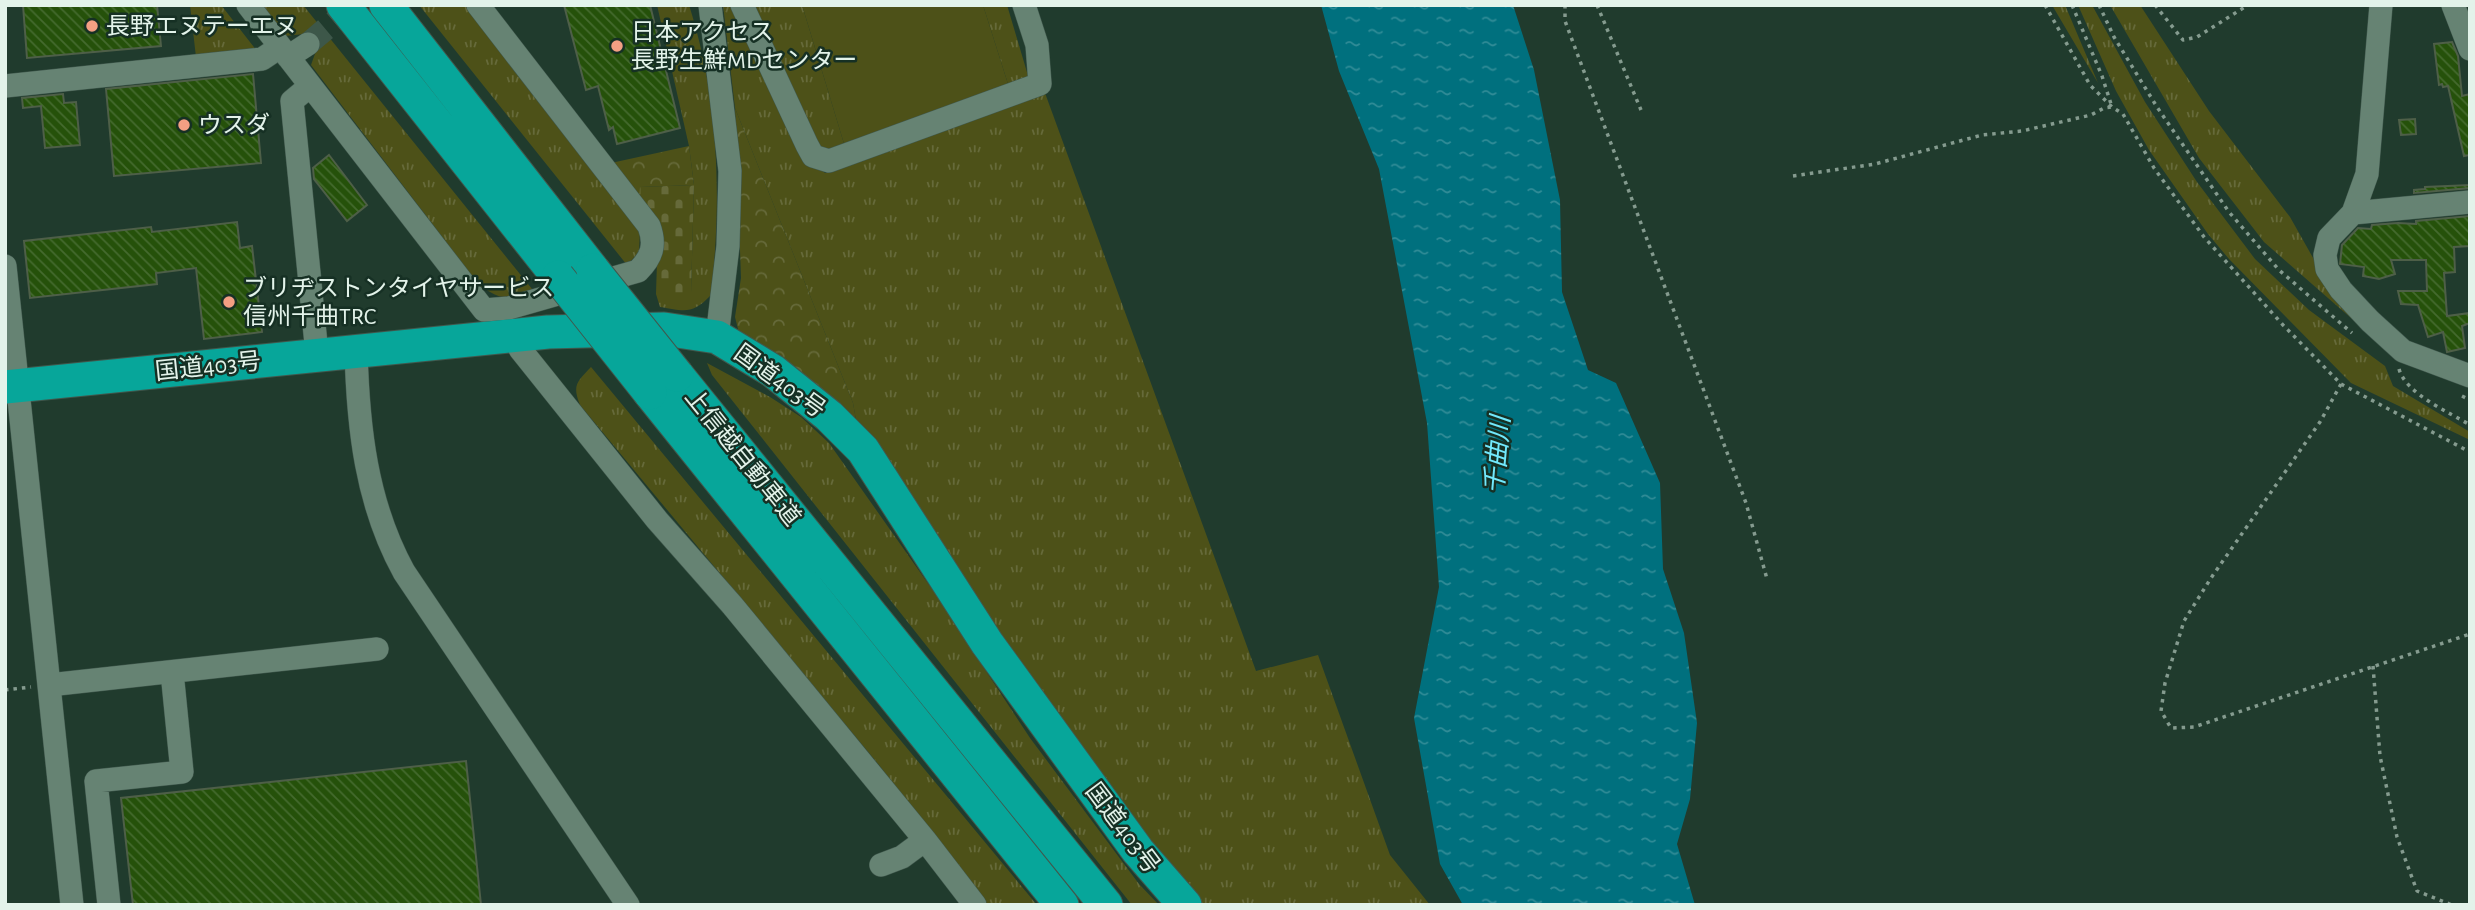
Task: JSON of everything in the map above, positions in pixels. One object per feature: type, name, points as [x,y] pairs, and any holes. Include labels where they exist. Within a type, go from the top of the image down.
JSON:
[{"type":"highway","name":"上信越自動車道","points":[[343,5],[558,278],[663,384],[1106,905]]},
{"type":"highway","name":"上信越自動車道","points":[[386,5],[593,270],[663,384],[1062,905]]},
{"type":"highway","name":"国道403号","points":[[12,386],[356,350],[591,330],[664,329],[717,337],[773,371],[829,416],[863,450],[987,643],[1138,851],[1185,905]]},
{"type":"street","points":[[248,5],[484,310],[509,308],[638,271],[647,262],[652,249],[654,240],[649,226],[478,5]]},
{"type":"street","points":[[710,5],[730,171],[728,246],[717,337]]},
{"type":"street","points":[[743,5],[813,156],[829,162],[1040,84],[1037,46],[1024,5]]},
{"type":"street","points":[[2381,5],[2367,174],[2353,213],[2329,238],[2325,255],[2327,269],[2341,290],[2403,362],[2464,385]]},
{"type":"street","points":[[2453,5],[2470,49]]},
{"type":"street","points":[[5,86],[262,59],[307,44]]},
{"type":"street","points":[[310,86],[292,101],[317,354]]},
{"type":"street","points":[[2353,213],[2470,202]]},
{"type":"street","points":[[5,266],[12,386],[72,905]]},
{"type":"street","points":[[520,349],[657,520],[732,605],[925,840],[975,905]]},
{"type":"street","points":[[356,350],[367,470],[373,498],[391,548],[404,572],[628,905]]},
{"type":"street","points":[[48,685],[377,649]]},
{"type":"street","points":[[109,905],[96,781],[182,772],[172,671]]},
{"type":"street","points":[[881,865],[902,857],[925,840]]},
{"type":"path","points":[[1565,5],[1565,21],[1746,503],[1767,579]]},
{"type":"path","points":[[1597,5],[1641,110]]},
{"type":"path","points":[[2045,5],[2090,85],[2123,114],[2154,168],[2204,237],[2283,325],[2341,384],[2470,452]]},
{"type":"path","points":[[2072,5],[2112,107]]},
{"type":"path","points":[[2099,5],[2113,37],[2150,96],[2229,212],[2279,270],[2355,335]]},
{"type":"path","points":[[2155,5],[2183,40],[2197,37],[2248,5]]},
{"type":"path","points":[[1793,176],[1875,164],[1982,135],[2022,131],[2091,115],[2112,107]]},
{"type":"path","points":[[2403,362],[2401,376],[2415,392],[2470,425]]},
{"type":"path","points":[[2341,384],[2320,422],[2184,621],[2165,683],[2161,712],[2171,728],[2194,727],[2470,634]]},
{"type":"path","points":[[2464,385],[2470,400]]},
{"type":"path","points":[[2373,666],[2380,756],[2397,837],[2417,891],[2452,905]]},
{"type":"path","points":[[5,690],[48,685]]},
{"type":"green space","points":[[190,5],[221,5],[257,51],[196,57]]},
{"type":"green space","points":[[260,5],[303,5],[532,289],[504,297],[479,285],[311,65],[316,51],[304,34],[285,36]]},
{"type":"green space","points":[[419,5],[469,5],[640,230],[639,252],[627,265]]},
{"type":"green space","points":[[657,5],[689,5],[707,76],[712,112],[717,185],[711,295],[699,306],[688,310],[660,307],[656,294],[691,293],[694,185],[689,146]]},
{"type":"green space","points":[[723,5],[739,5],[806,157],[825,173],[1045,93],[1256,671],[1318,655],[1390,855],[1430,905],[1203,905],[1128,819],[918,516],[856,420],[853,403],[735,108]]},
{"type":"green space","points":[[749,5],[802,5],[845,147],[837,150],[820,148]]},
{"type":"green space","points":[[802,5],[983,5],[1008,84],[845,147]]},
{"type":"green space","points":[[983,5],[1007,5],[1029,79],[1008,84]]},
{"type":"green space","points":[[2052,5],[2065,5],[2098,83]]},
{"type":"green space","points":[[2078,5],[2092,5],[2145,102],[2197,182],[2255,259],[2309,310],[2385,366],[2393,386],[2470,432],[2470,440],[2351,383],[2229,259],[2208,234],[2149,150],[2116,91]]},
{"type":"green space","points":[[2110,5],[2140,5],[2209,111],[2290,217],[2330,288],[2384,347],[2264,242],[2199,158]]},
{"type":"green space","points":[[735,108],[853,403],[856,420],[831,397],[739,333],[735,317],[741,278]]},
{"type":"green space","points":[[689,146],[694,185],[640,187],[639,200],[611,163]]},
{"type":"green space","points":[[694,185],[691,294],[656,294],[657,262],[639,200],[639,187]]},
{"type":"green space","points":[[707,363],[801,417],[829,443],[934,592],[1030,738],[1139,884],[1159,905],[1132,905],[712,375]]},
{"type":"green space","points":[[591,367],[1037,905],[987,905],[879,765],[580,405],[576,393],[577,384]]},
{"type":"water","name":"千曲川","points":[[1321,5],[1513,5],[1534,70],[1560,200],[1562,292],[1588,370],[1616,383],[1660,483],[1663,569],[1684,633],[1697,723],[1690,799],[1677,844],[1695,905],[1463,905],[1440,864],[1414,718],[1439,587],[1427,423],[1379,169],[1339,71]]},
{"type":"building","name":"長野エヌテーエヌ","points":[[23,5],[157,5],[161,46],[27,58]]},
{"type":"building","name":"日本アクセス 長野生鮮MDセンター","points":[[564,5],[650,5],[680,128],[617,144],[613,127],[609,130],[598,86],[586,90]]},
{"type":"building","points":[[2452,42],[2458,56],[2462,96],[2470,94],[2470,155],[2464,156],[2448,86],[2439,85],[2434,44]]},
{"type":"building","name":"ウスダ","points":[[253,74],[261,163],[114,176],[106,89]]},
{"type":"building","points":[[63,94],[64,103],[76,102],[80,145],[45,148],[41,106],[23,108],[22,98]]},
{"type":"building","points":[[2415,119],[2416,134],[2401,135],[2399,120]]},
{"type":"building","points":[[329,155],[367,205],[347,221],[314,179],[313,168]]},
{"type":"building","points":[[2470,185],[2470,188],[2414,193],[2414,190],[2425,187]]},
{"type":"building","points":[[2470,216],[2470,246],[2454,247],[2455,272],[2444,273],[2447,316],[2470,313],[2470,323],[2462,326],[2465,348],[2447,352],[2443,332],[2428,337],[2418,305],[2401,304],[2398,291],[2427,291],[2426,260],[2391,260],[2395,274],[2379,279],[2363,276],[2364,267],[2340,264],[2342,245],[2358,228],[2371,229],[2372,225],[2416,224],[2416,221]]},
{"type":"building","points":[[237,222],[240,248],[252,246],[262,332],[204,339],[196,268],[156,273],[157,284],[30,298],[24,241],[151,227],[152,232]]},
{"type":"building","points":[[466,761],[481,905],[133,905],[121,798]]},
{"type":"tunnel","points":[[308,44],[354,5]]},
{"type":"place","name":"長野エヌテーエヌ","points":[[92,26]]},
{"type":"place","name":"日本アクセス 長野生鮮MDセンター","points":[[617,46]]},
{"type":"place","name":"ウスダ","points":[[184,125]]},
{"type":"place","name":"ブリヂストンタイヤサービス 信州千曲TRC","points":[[229,302]]}]
